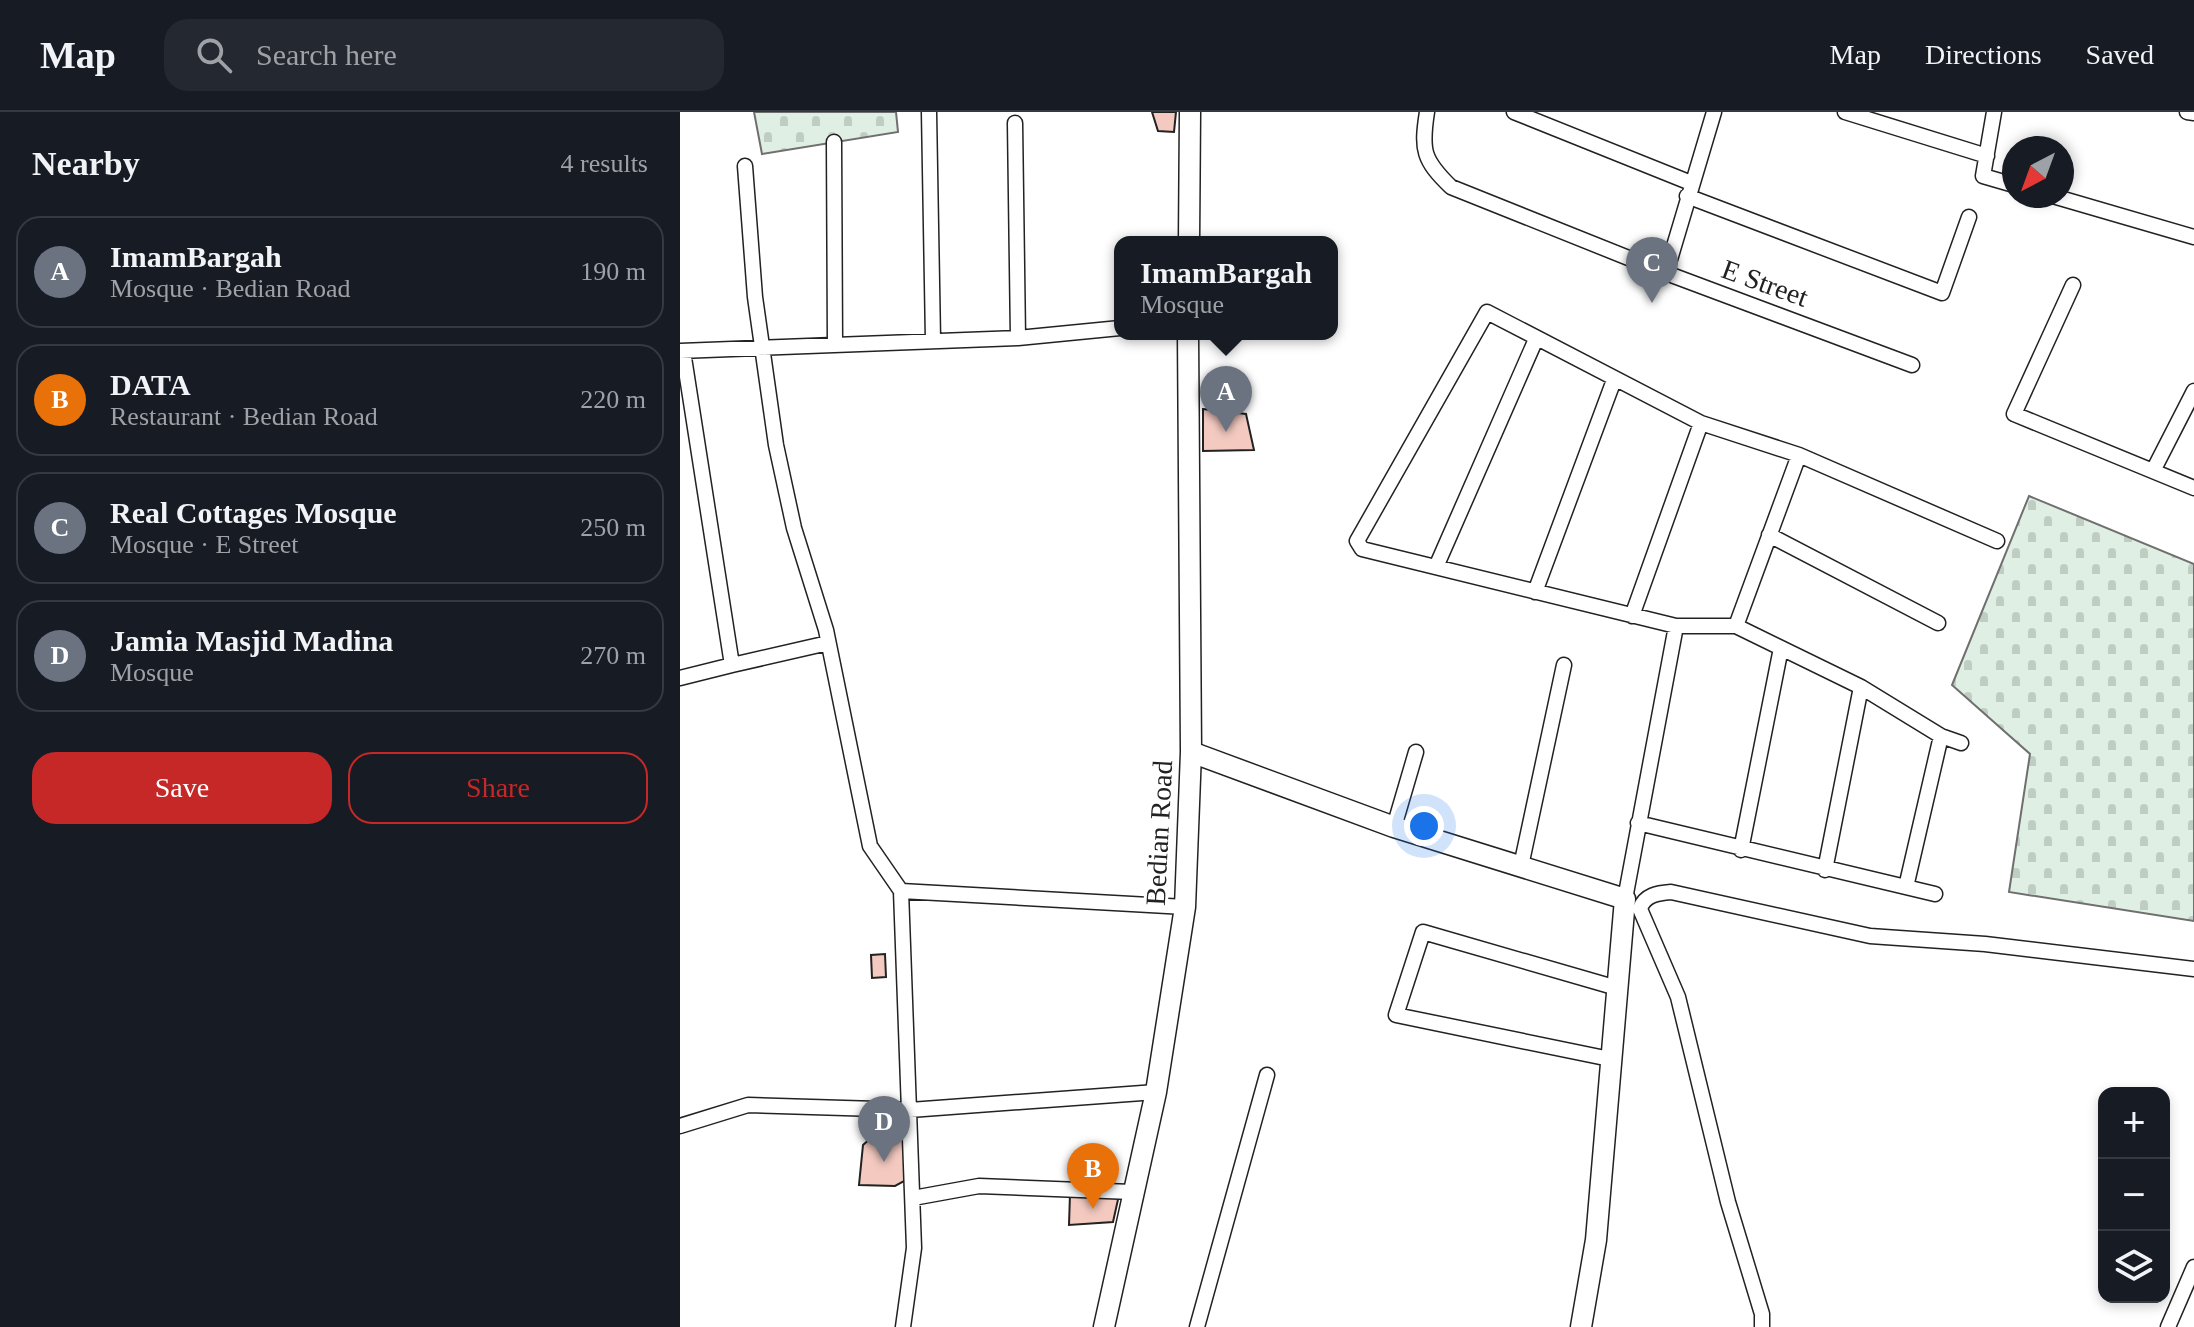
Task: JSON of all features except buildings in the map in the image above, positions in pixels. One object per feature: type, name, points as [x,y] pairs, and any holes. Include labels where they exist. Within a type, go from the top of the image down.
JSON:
[{"type":"main road","points":[[1189,236],[1190,112]]},
{"type":"main road","name":"Bedian Road","points":[[1104,1327],[1156,1092],[1185,907],[1191,752],[1188,340]]},
{"type":"main road","points":[[1191,752],[1394,827],[1625,899],[1596,1240],[1581,1327]]},
{"type":"street","points":[[929,112],[933,340]]},
{"type":"street","name":"E Street","points":[[1427,112],[1422,143],[1429,166],[1451,187],[1666,273],[1912,365]]},
{"type":"street","points":[[1514,112],[1689,189],[1942,293],[1969,217]]},
{"type":"street","points":[[1666,273],[1714,112]]},
{"type":"street","points":[[1845,112],[1987,156]]},
{"type":"street","points":[[1994,112],[1983,176],[2002,182]]},
{"type":"street","points":[[2187,112],[2194,113]]},
{"type":"street","points":[[1015,123],[1018,338]]},
{"type":"street","points":[[834,142],[835,344]]},
{"type":"street","points":[[745,166],[763,346],[779,459],[794,528],[828,643],[870,846],[901,891],[914,1248],[903,1327]]},
{"type":"street","points":[[2074,202],[2194,237]]},
{"type":"street","points":[[2073,285],[2014,414],[2194,488]]},
{"type":"street","points":[[1961,743],[1941,736],[1861,687],[1736,626],[1676,626],[1362,549],[1357,541],[1484,315],[1490,313],[1701,423],[1799,455],[1997,541]]},
{"type":"street","points":[[732,665],[682,351],[1018,338],[1114,329]]},
{"type":"street","points":[[1436,567],[1536,339]]},
{"type":"street","points":[[1535,592],[1614,380]]},
{"type":"street","points":[[2153,471],[2194,391]]},
{"type":"street","points":[[1632,616],[1701,423]]},
{"type":"street","points":[[1736,626],[1799,455]]},
{"type":"street","points":[[1769,535],[1938,623]]},
{"type":"street","points":[[1625,899],[1676,626]]},
{"type":"street","points":[[680,678],[828,643]]},
{"type":"street","points":[[1741,850],[1781,648]]},
{"type":"street","points":[[1521,866],[1564,665]]},
{"type":"street","points":[[1825,870],[1861,687]]},
{"type":"street","points":[[1906,887],[1941,736]]},
{"type":"street","points":[[1394,827],[1416,752]]},
{"type":"street","points":[[1638,823],[1935,894]]},
{"type":"street","points":[[901,891],[1185,907]]},
{"type":"street","points":[[1762,1327],[1762,1314],[1728,1202],[1678,997],[1640,909],[1646,899],[1657,893],[1671,892],[1870,936],[1985,944],[2194,969]]},
{"type":"street","points":[[1610,1059],[1396,1015],[1423,932],[1617,988]]},
{"type":"street","points":[[1197,1327],[1267,1075]]},
{"type":"street","points":[[680,1126],[748,1105],[910,1110],[1156,1092]]},
{"type":"street","points":[[913,1198],[979,1186],[1132,1192]]},
{"type":"street","points":[[2168,1327],[2194,1267]]},
{"type":"green space","points":[[754,112],[896,112],[898,132],[762,154]]},
{"type":"green space","points":[[2029,496],[2194,564],[2194,921],[2009,892],[2030,754],[1952,685]]},
{"type":"place","name":"Real Cottages Mosque","points":[[1652,303]]},
{"type":"place","name":"ImamBargah","points":[[1226,432]]},
{"type":"place","name":"Jamia Masjid Madina","points":[[884,1162]]},
{"type":"place","name":"DATA","points":[[1093,1209]]}]
